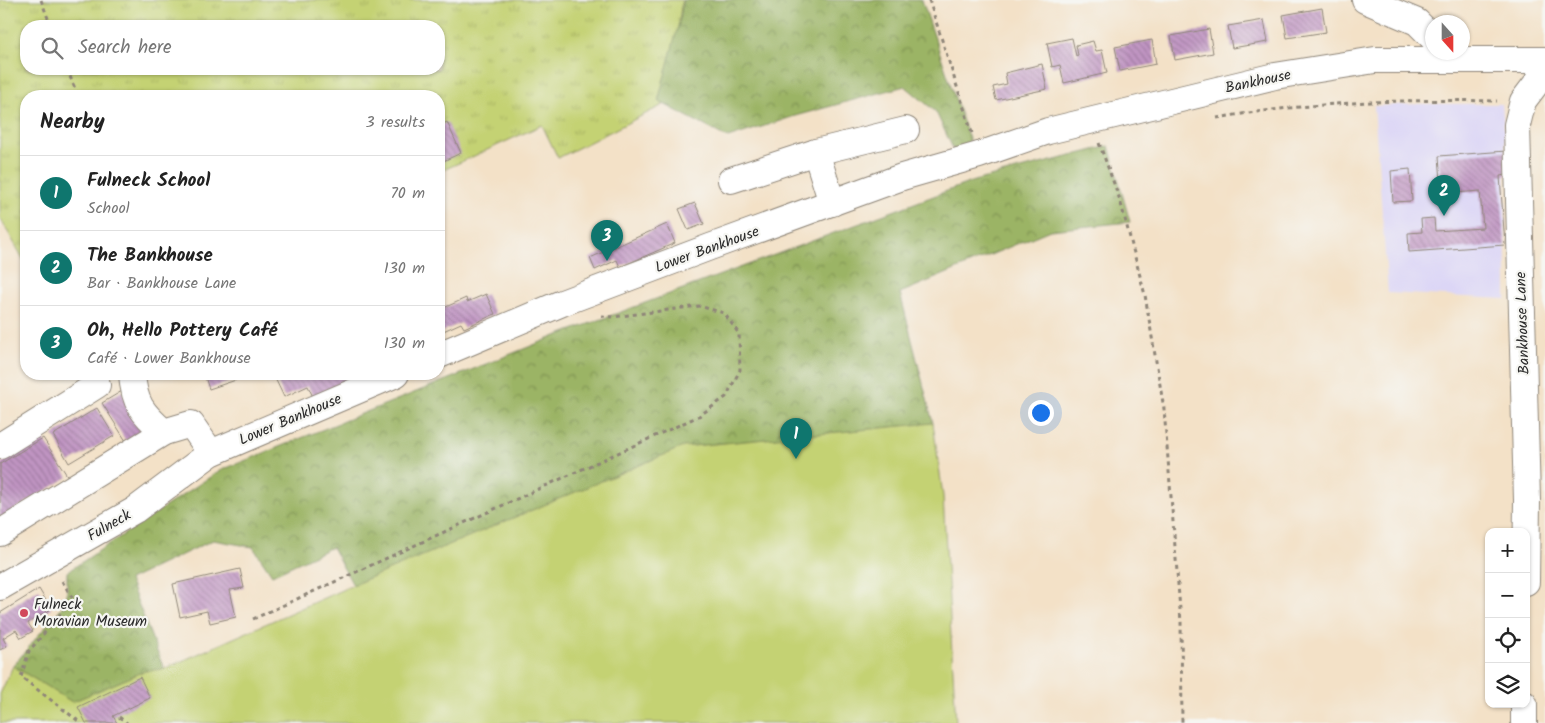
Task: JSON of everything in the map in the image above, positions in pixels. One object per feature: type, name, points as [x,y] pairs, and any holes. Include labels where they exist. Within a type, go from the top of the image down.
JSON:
[{"type":"street","points":[[1365,0],[1417,22],[1425,30]]},
{"type":"street","name":"Bankhouse","points":[[979,155],[1048,131],[1275,76],[1375,60],[1425,57]]},
{"type":"street","name":"Bankhouse","points":[[1470,57],[1545,60]]},
{"type":"street","name":"Bankhouse Lane","points":[[1526,573],[1528,500],[1517,125],[1523,101],[1545,72]]},
{"type":"street","points":[[730,180],[816,152],[906,130]]},
{"type":"street","points":[[816,152],[832,203]]},
{"type":"street","name":"Lower Bankhouse","points":[[445,353],[562,303],[902,177],[979,155]]},
{"type":"street","points":[[132,380],[133,394],[147,418],[164,432]]},
{"type":"street","name":"Lower Bankhouse","points":[[211,453],[382,380]]},
{"type":"street","points":[[0,446],[98,385]]},
{"type":"street","points":[[0,533],[164,432],[191,424],[211,453]]},
{"type":"street","name":"Fulneck","points":[[0,587],[135,510],[211,453]]},
{"type":"street","points":[[1524,708],[1524,723]]},
{"type":"path","points":[[40,0],[48,20]]},
{"type":"path","points":[[929,0],[979,155]]},
{"type":"path","points":[[69,75],[76,90]]},
{"type":"path","points":[[1214,118],[1257,111],[1417,99],[1523,101]]},
{"type":"path","points":[[1089,146],[1108,141]]},
{"type":"path","points":[[1099,143],[1120,200],[1146,294],[1164,409],[1181,622],[1182,723]]},
{"type":"path","points":[[253,619],[699,416],[726,397],[740,370],[739,334],[724,313],[699,306],[612,316],[583,314],[562,303]]},
{"type":"path","points":[[49,558],[73,599],[29,651],[21,677],[82,723]]},
{"type":"path","points":[[120,717],[127,723]]},
{"type":"shaded area","points":[[1502,104],[1505,140],[1506,299],[1388,293],[1374,106]]},
{"type":"green space","points":[[0,0],[682,0],[679,21],[703,85],[558,158],[542,125],[445,169],[445,90],[20,90],[20,253],[0,218]]},
{"type":"green space","points":[[683,0],[922,0],[972,148],[955,153],[936,112],[905,86],[795,116],[728,138],[658,101],[680,19]]},
{"type":"green space","points":[[1109,146],[1130,222],[1050,230],[900,293],[933,423],[683,447],[353,585],[332,547],[272,575],[253,547],[213,540],[129,580],[164,669],[145,671],[72,702],[13,666],[67,601],[67,572],[219,471],[556,336],[974,181]]},
{"type":"green space","points":[[933,423],[943,496],[956,723],[0,723],[0,694],[13,666],[72,702],[145,671],[164,669],[353,585],[683,447]]},
{"type":"building","points":[[1322,8],[1326,32],[1287,38],[1283,15]]},
{"type":"building","points":[[1264,20],[1268,42],[1232,48],[1228,26]]},
{"type":"building","points":[[1209,29],[1213,53],[1175,60],[1171,36]]},
{"type":"building","points":[[1072,38],[1076,56],[1078,55],[1076,45],[1093,41],[1096,51],[1102,50],[1107,73],[1064,83],[1060,65],[1052,67],[1047,43]]},
{"type":"building","points":[[1152,40],[1156,64],[1120,71],[1115,47]]},
{"type":"building","points":[[1042,64],[1047,89],[996,100],[993,87],[1007,84],[1005,73]]},
{"type":"building","points":[[447,122],[461,153],[445,160],[445,123]]},
{"type":"building","points":[[1506,151],[1507,175],[1500,176],[1505,245],[1409,252],[1408,233],[1422,232],[1421,219],[1434,218],[1435,231],[1483,228],[1480,191],[1442,194],[1439,156]]},
{"type":"building","points":[[1410,169],[1412,201],[1393,202],[1391,171]]},
{"type":"building","points":[[695,203],[704,224],[688,230],[679,209]]},
{"type":"building","points":[[667,224],[675,243],[620,267],[617,260],[595,270],[590,258]]},
{"type":"building","points":[[486,294],[495,314],[464,328],[461,323],[445,330],[445,307],[466,298],[467,302]]},
{"type":"building","points":[[206,380],[236,380],[209,389]]},
{"type":"building","points":[[276,380],[351,380],[313,397],[308,386],[284,397]]},
{"type":"building","points":[[122,391],[145,429],[126,441],[102,403]]},
{"type":"building","points":[[97,408],[114,436],[69,463],[53,435]]},
{"type":"building","points":[[43,438],[68,477],[0,519],[0,464]]},
{"type":"building","points":[[240,569],[244,588],[230,590],[236,617],[210,623],[207,611],[180,617],[173,584]]},
{"type":"building","points":[[39,589],[51,609],[28,623],[33,631],[21,638],[16,630],[3,638],[7,646],[0,650],[0,613]]},
{"type":"building","points":[[140,677],[150,698],[113,716],[117,723],[86,723],[78,707]]},
{"type":"place","name":"The Bankhouse","points":[[1444,216]]},
{"type":"place","name":"Oh, Hello Pottery Café","points":[[607,261]]},
{"type":"place","name":"Fulneck School","points":[[796,459]]},
{"type":"place","name":"Fulneck Moravian Museum","points":[[24,613]]}]
